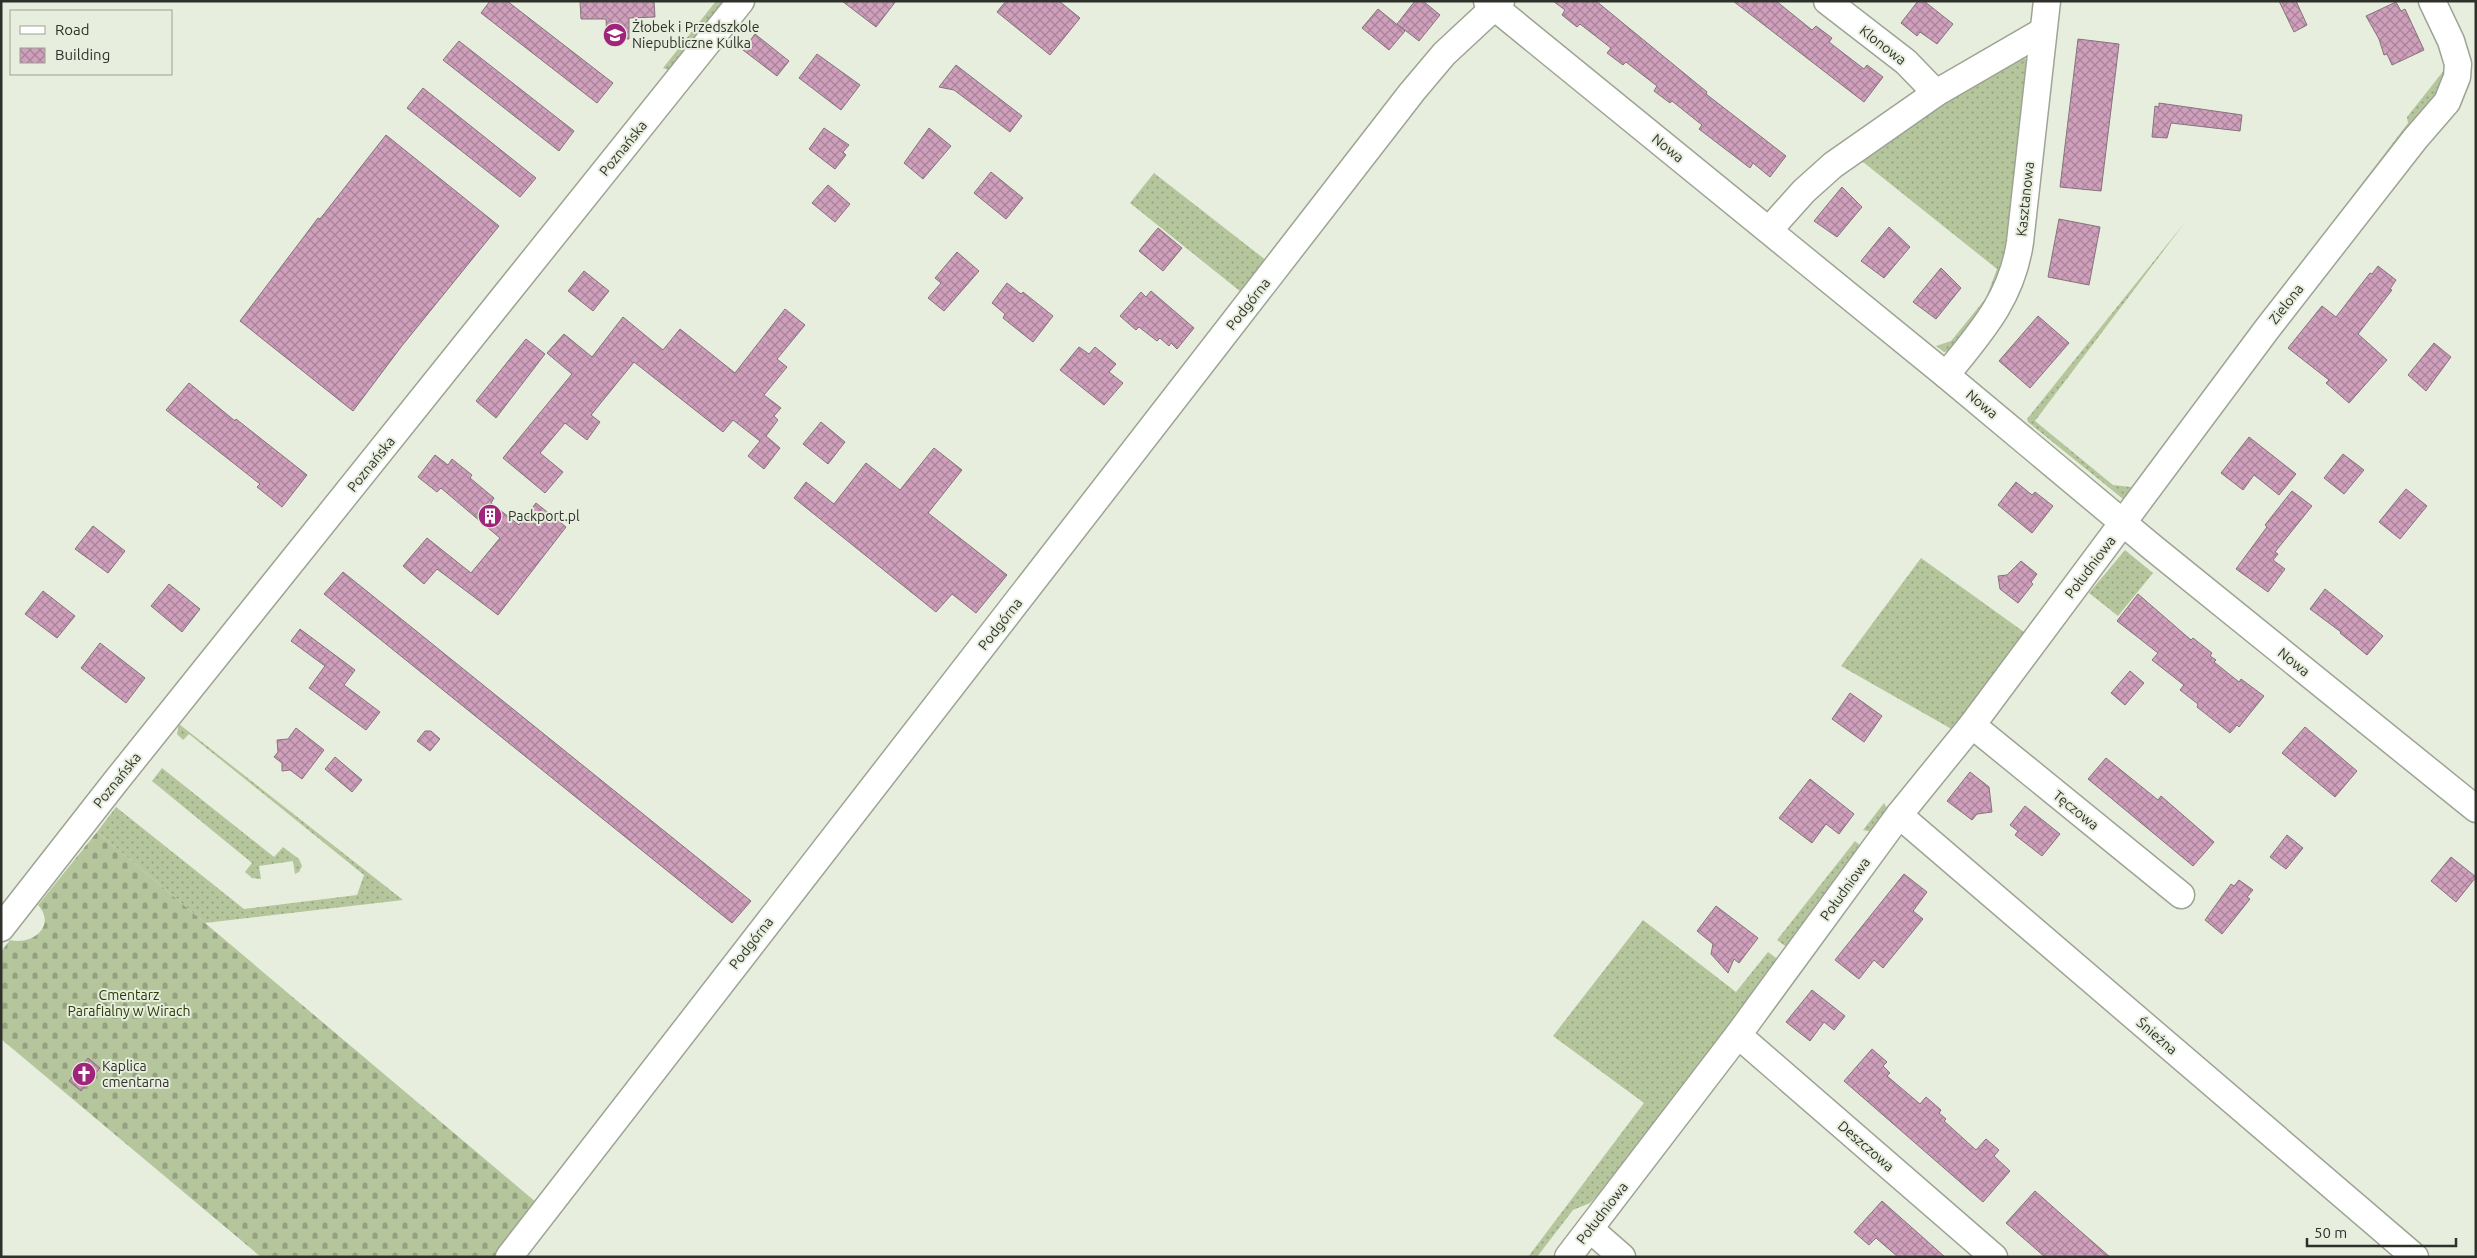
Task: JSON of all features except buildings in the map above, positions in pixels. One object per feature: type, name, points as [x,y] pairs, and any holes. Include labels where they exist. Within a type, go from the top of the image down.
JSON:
[{"type":"street","name":"Poznańska","points":[[1,928],[116,781],[741,1]]},
{"type":"street","name":"Klonowa","points":[[1827,1],[1906,62],[1936,93]]},
{"type":"street","name":"Kasztanowa","points":[[1946,374],[1999,306],[2014,275],[2025,205],[2047,1]]},
{"type":"street","name":"Zielona","points":[[2123,522],[2267,328],[2415,139],[2447,102],[2454,89],[2458,71],[2455,51],[2432,1]]},
{"type":"street","name":"Nowa","points":[[1494,3],[1946,374],[2123,522],[2476,809]]},
{"type":"street","name":"Podgórna","points":[[509,1257],[1412,92],[1444,54],[1494,3]]},
{"type":"street","points":[[1769,230],[1818,178],[1936,93],[2043,31]]},
{"type":"street","name":"Południowa","points":[[1568,1257],[1738,1035],[1899,815],[1972,724],[2123,522]]},
{"type":"street","name":"Tęczowa","points":[[1972,724],[2181,895]]},
{"type":"street","name":"Śnieżna","points":[[1899,815],[2414,1257]]},
{"type":"street","name":"Deszczowa","points":[[1738,1035],[1994,1257]]},
{"type":"street","points":[[1590,1229],[1622,1257]]},
{"type":"green space","points":[[716,1],[724,1],[671,71],[663,68]]},
{"type":"green space","points":[[2445,49],[2447,83],[2149,471],[2144,470],[2408,123],[2407,117],[2445,69],[2442,50]]},
{"type":"green space","points":[[2023,57],[2030,62],[2008,257],[1998,289],[1950,351],[1944,352],[1936,346],[1951,341],[1986,298],[1997,269],[1863,162],[1833,179],[1930,108]]},
{"type":"green space","points":[[1154,173],[1267,261],[1241,292],[1130,203]]},
{"type":"green space","points":[[2186,221],[2035,421],[2113,485],[2131,487],[2134,493],[2123,499],[2028,422],[2027,419]]},
{"type":"green space","points":[[2125,550],[2153,573],[2118,616],[2089,593]]},
{"type":"green space","points":[[1921,558],[2031,637],[1955,731],[1841,666]]},
{"type":"green space","points":[[179,724],[403,900],[205,923],[97,832],[116,807],[244,909],[357,895],[364,875],[189,734],[183,740],[177,734]]},
{"type":"green space","points":[[162,768],[274,857],[283,847],[299,859],[302,866],[299,872],[295,874],[293,861],[259,866],[261,879],[252,878],[245,872],[252,863],[152,781]]},
{"type":"green space","points":[[1884,803],[1888,810],[1872,832],[1863,830]]},
{"type":"green space","name":"Cmentarz Parafialny w Wirach","points":[[97,832],[537,1203],[494,1257],[261,1257],[1,1039],[1,952],[10,940],[26,940],[39,933],[45,920],[38,905]]},
{"type":"green space","points":[[1855,841],[1862,847],[1792,951],[1777,940]]},
{"type":"green space","points":[[1643,920],[1736,992],[1768,952],[1783,963],[1644,1147],[1590,1203],[1573,1210],[1537,1257],[1528,1257],[1644,1103],[1553,1036]]},
{"type":"place","name":"Żłobek i Przedszkole Niepubliczne Kulka","points":[[615,35]]},
{"type":"place","name":"Packport.pl","points":[[490,516]]},
{"type":"place","name":"Kaplica cmentarna","points":[[84,1074]]}]
